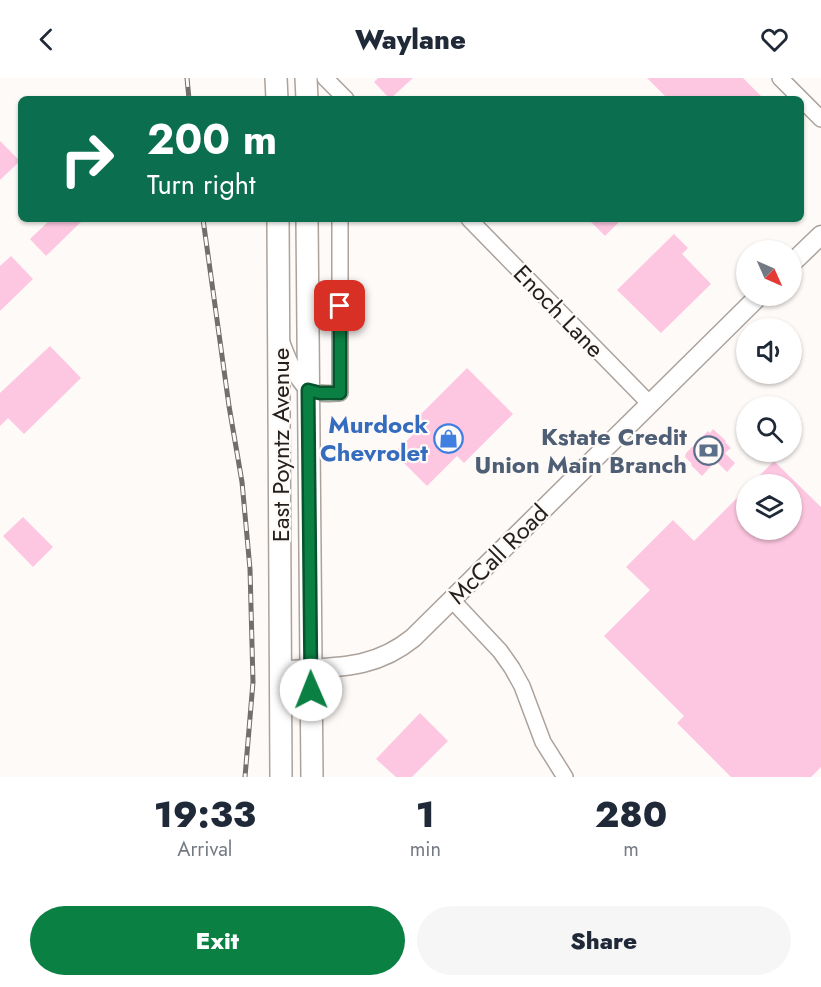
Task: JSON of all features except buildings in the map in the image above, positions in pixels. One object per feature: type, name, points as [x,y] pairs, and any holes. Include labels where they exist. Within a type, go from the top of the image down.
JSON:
[{"type":"highway","points":[[276,78],[277,96]]},
{"type":"highway","points":[[306,78],[307,96]]},
{"type":"highway","name":"East Poyntz Avenue","points":[[278,222],[281,777]]},
{"type":"highway","name":"East Poyntz Avenue","points":[[307,222],[312,777]]},
{"type":"main road","points":[[802,253],[821,235]]},
{"type":"main road","name":"McCall Road","points":[[281,671],[350,666],[379,660],[397,651],[452,600],[749,306]]},
{"type":"street","points":[[325,78],[341,92]]},
{"type":"street","points":[[780,78],[798,96]]},
{"type":"street","points":[[804,102],[821,119]]},
{"type":"street","points":[[280,339],[291,365],[308,390],[320,393],[340,393],[340,222]]},
{"type":"street","name":"Enoch Lane","points":[[472,222],[649,403]]},
{"type":"street","points":[[452,600],[500,651],[512,668],[522,686],[543,742],[565,777]]},
{"type":"railway","points":[[187,78],[189,96]]},
{"type":"railway","points":[[203,222],[242,482],[250,569],[253,682],[245,777]]},
{"type":"place","name":"Murdock Chevrolet","points":[[449,438]]},
{"type":"place","name":"Kstate Credit Union Main Branch","points":[[708,450]]},
{"type":"route","points":[[311,690],[308,390],[320,393],[340,393],[340,306]]}]
